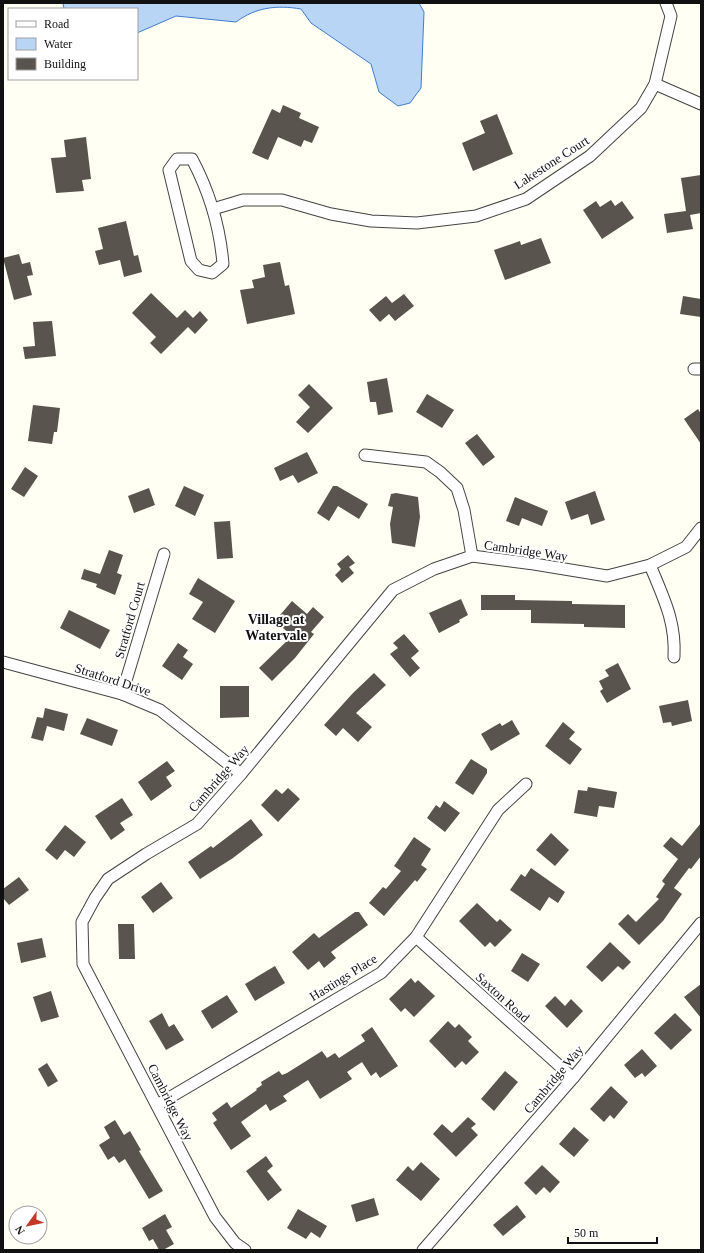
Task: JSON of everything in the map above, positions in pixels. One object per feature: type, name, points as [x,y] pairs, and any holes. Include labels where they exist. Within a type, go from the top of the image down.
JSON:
[{"type":"street","name":"Lakestone Court","points":[[213,209],[243,200],[282,200],[332,214],[371,221],[417,222],[476,216],[526,199],[590,156],[641,108],[655,84],[671,16],[666,3]]},
{"type":"street","points":[[655,84],[701,104]]},
{"type":"street","points":[[178,159],[192,159],[200,173],[213,209],[223,264],[212,273],[199,270],[191,261],[169,170],[178,159]]},
{"type":"street","points":[[365,455],[426,462],[440,472],[457,488],[464,510],[472,556]]},
{"type":"street","points":[[674,657],[675,637],[670,617],[650,565],[686,547],[701,528]]},
{"type":"street","name":"Stratford Court","points":[[122,694],[164,554]]},
{"type":"street","name":"Cambridge Way","points":[[245,1250],[235,1243],[215,1217],[84,964],[82,922],[95,898],[108,879],[146,854],[197,824],[241,774],[393,590],[434,568],[472,556],[607,576],[650,565]]},
{"type":"street","name":"Stratford Drive","points":[[3,662],[122,694],[160,710],[241,774]]},
{"type":"street","name":"Hastings Place","points":[[157,1105],[381,973],[416,937],[498,810],[526,784]]},
{"type":"street","name":"Cambridge Way","points":[[423,1250],[572,1078],[701,923]]},
{"type":"street","name":"Saxton Road","points":[[416,937],[572,1078]]},
{"type":"water","points":[[63,3],[419,3],[424,12],[421,88],[410,103],[398,106],[379,92],[371,64],[311,23],[301,9],[284,7],[267,8],[251,13],[236,22],[176,16],[138,33],[138,8],[64,8]]},
{"type":"building","points":[[283,105],[301,113],[299,118],[319,127],[312,143],[304,140],[301,147],[278,137],[268,160],[252,153],[272,109],[280,113]]},
{"type":"building","points":[[497,114],[513,154],[473,171],[462,143],[485,133],[480,121]]},
{"type":"building","points":[[86,137],[91,179],[82,180],[84,191],[56,193],[51,158],[66,157],[64,140]]},
{"type":"building","points":[[701,175],[701,213],[690,215],[693,229],[667,233],[664,214],[686,211],[681,178]]},
{"type":"building","points":[[611,200],[615,206],[622,201],[634,218],[602,239],[583,210],[596,201],[600,207]]},
{"type":"building","points":[[126,221],[134,256],[138,255],[142,272],[124,277],[120,260],[99,265],[95,251],[103,249],[98,228]]},
{"type":"building","points":[[541,238],[551,263],[505,280],[494,250],[520,241],[521,245]]},
{"type":"building","points":[[19,254],[22,264],[30,262],[33,275],[27,276],[32,295],[14,300],[3,258]]},
{"type":"building","points":[[280,262],[285,286],[289,285],[295,314],[247,324],[240,290],[254,288],[252,280],[265,277],[263,265]]},
{"type":"building","points":[[151,293],[177,318],[185,310],[193,318],[200,311],[208,320],[195,334],[188,327],[161,354],[150,343],[156,337],[132,313]]},
{"type":"building","points":[[404,294],[414,306],[395,321],[389,314],[380,322],[369,310],[386,296],[392,303]]},
{"type":"building","points":[[683,296],[701,299],[701,317],[680,314]]},
{"type":"building","points":[[52,321],[56,356],[25,359],[23,347],[35,346],[33,322]]},
{"type":"building","points":[[387,378],[393,412],[378,415],[376,402],[370,402],[367,382]]},
{"type":"building","points":[[309,384],[333,408],[308,433],[296,422],[310,407],[298,395]]},
{"type":"building","points":[[427,394],[454,410],[442,428],[416,412]]},
{"type":"building","points":[[33,405],[60,408],[57,432],[54,432],[52,444],[28,441]]},
{"type":"building","points":[[698,409],[701,414],[701,444],[684,419]]},
{"type":"building","points":[[477,434],[495,457],[483,466],[465,443]]},
{"type":"building","points":[[307,452],[318,473],[298,483],[293,475],[280,481],[274,468]]},
{"type":"building","points":[[25,467],[38,476],[24,497],[11,489]]},
{"type":"building","points":[[184,486],[204,495],[195,516],[175,506]]},
{"type":"building","points":[[333,486],[337,486],[368,504],[359,519],[338,506],[329,521],[317,513]]},
{"type":"building","points":[[149,488],[155,505],[134,513],[128,496]]},
{"type":"building","points":[[595,491],[605,520],[591,525],[588,514],[571,520],[565,502]]},
{"type":"building","points":[[396,493],[418,497],[420,517],[415,547],[392,543],[390,524],[393,507],[388,506],[391,494]]},
{"type":"building","points":[[515,497],[548,511],[542,526],[522,518],[519,526],[506,521]]},
{"type":"building","points":[[230,521],[233,558],[217,559],[214,522]]},
{"type":"building","points":[[109,550],[123,555],[117,573],[122,575],[115,595],[96,587],[97,584],[81,579],[84,569],[100,574]]},
{"type":"building","points":[[348,555],[355,563],[349,567],[354,573],[342,583],[335,575],[341,569],[337,564]]},
{"type":"building","points":[[198,578],[235,601],[215,633],[192,619],[203,602],[189,594]]},
{"type":"building","points":[[481,595],[515,595],[515,600],[572,601],[572,604],[625,605],[625,628],[584,627],[584,624],[531,623],[531,610],[481,610]]},
{"type":"building","points":[[461,599],[468,615],[459,620],[460,622],[439,633],[429,613]]},
{"type":"building","points":[[292,601],[307,614],[313,607],[324,617],[311,632],[314,634],[295,658],[272,681],[259,668],[292,636],[275,621]]},
{"type":"building","points":[[69,610],[110,630],[100,649],[60,628]]},
{"type":"building","points":[[404,634],[419,651],[411,658],[420,668],[410,677],[390,654],[398,648],[393,643]]},
{"type":"building","points":[[178,643],[188,650],[183,657],[193,664],[182,680],[162,666]]},
{"type":"building","points":[[618,663],[631,689],[607,703],[600,691],[603,689],[599,681],[609,676],[605,670]]},
{"type":"building","points":[[374,673],[386,685],[356,713],[372,727],[358,742],[343,728],[336,736],[324,725],[353,693]]},
{"type":"building","points":[[220,686],[249,686],[249,717],[220,718]]},
{"type":"building","points":[[688,700],[692,721],[672,726],[671,722],[663,723],[659,706]]},
{"type":"building","points":[[45,708],[68,714],[64,731],[47,726],[43,741],[31,738],[37,717],[43,718]]},
{"type":"building","points":[[87,718],[118,730],[112,746],[80,734]]},
{"type":"building","points":[[512,720],[520,734],[491,751],[481,734],[500,723],[502,726]]},
{"type":"building","points":[[563,722],[575,732],[569,739],[582,749],[570,765],[545,746]]},
{"type":"building","points":[[471,759],[487,769],[487,773],[473,795],[455,783]]},
{"type":"building","points":[[167,761],[175,771],[166,777],[172,786],[151,801],[138,782]]},
{"type":"building","points":[[588,787],[617,792],[614,808],[599,806],[597,817],[574,813],[578,790],[587,791]]},
{"type":"building","points":[[288,788],[300,799],[278,822],[261,805],[276,789],[282,794]]},
{"type":"building","points":[[122,798],[133,815],[120,823],[125,830],[111,840],[95,816]]},
{"type":"building","points":[[444,801],[460,813],[445,832],[427,818],[436,805],[440,808]]},
{"type":"building","points":[[251,819],[263,835],[233,858],[200,879],[188,862],[211,846],[213,848]]},
{"type":"building","points":[[701,823],[701,856],[691,869],[689,868],[674,888],[682,894],[663,921],[639,945],[618,924],[628,914],[636,922],[659,899],[656,897],[665,884],[662,881],[678,859],[663,846],[671,837],[682,846]]},
{"type":"building","points":[[65,825],[86,842],[74,857],[65,850],[57,860],[45,850]]},
{"type":"building","points":[[551,833],[569,850],[555,866],[536,850]]},
{"type":"building","points":[[414,837],[431,849],[421,865],[427,869],[417,882],[415,880],[384,916],[369,903],[383,887],[386,889],[401,871],[394,866]]},
{"type":"building","points":[[531,868],[565,892],[558,903],[549,897],[540,911],[510,890],[521,874],[525,877]]},
{"type":"building","points":[[19,877],[29,890],[9,905],[3,898],[3,889]]},
{"type":"building","points":[[161,882],[173,898],[153,913],[141,897]]},
{"type":"building","points":[[477,903],[497,922],[500,919],[512,930],[495,947],[490,942],[485,947],[459,921]]},
{"type":"building","points":[[355,912],[359,912],[368,925],[331,952],[336,958],[324,968],[319,961],[308,970],[292,952],[314,933],[319,938]]},
{"type":"building","points":[[118,924],[134,924],[135,959],[119,959]]},
{"type":"building","points":[[42,938],[46,957],[21,963],[17,943]]},
{"type":"building","points":[[610,942],[631,962],[623,970],[618,966],[602,982],[586,967]]},
{"type":"building","points":[[522,953],[540,964],[528,982],[511,971]]},
{"type":"building","points":[[275,966],[285,983],[255,1001],[245,984]]},
{"type":"building","points":[[411,978],[415,983],[418,980],[435,996],[414,1017],[405,1008],[401,1012],[389,999]]},
{"type":"building","points":[[701,984],[701,1018],[684,997]]},
{"type":"building","points":[[51,991],[59,1017],[41,1022],[33,997]]},
{"type":"building","points":[[227,995],[238,1012],[212,1029],[201,1011]]},
{"type":"building","points":[[555,996],[565,1006],[571,999],[583,1011],[567,1028],[545,1006]]},
{"type":"building","points":[[162,1013],[169,1027],[174,1024],[184,1040],[166,1050],[149,1021]]},
{"type":"building","points":[[675,1013],[692,1030],[671,1050],[654,1033]]},
{"type":"building","points":[[448,1021],[455,1028],[459,1024],[472,1037],[468,1041],[479,1052],[466,1065],[462,1061],[455,1068],[429,1041]]},
{"type":"building","points":[[372,1027],[398,1066],[380,1078],[376,1072],[371,1076],[362,1062],[347,1072],[352,1079],[320,1099],[308,1080],[283,1096],[287,1101],[270,1111],[266,1104],[241,1122],[251,1136],[231,1150],[213,1123],[217,1120],[212,1113],[227,1102],[231,1108],[257,1090],[256,1089],[262,1085],[261,1082],[279,1071],[282,1075],[287,1073],[322,1051],[327,1058],[335,1053],[339,1058],[365,1041],[361,1035]]},
{"type":"building","points":[[642,1049],[657,1066],[645,1077],[642,1073],[635,1078],[624,1065]]},
{"type":"building","points":[[47,1063],[58,1081],[48,1087],[38,1069]]},
{"type":"building","points":[[505,1071],[518,1082],[494,1111],[481,1099]]},
{"type":"building","points":[[611,1086],[628,1102],[614,1119],[610,1115],[604,1122],[590,1109]]},
{"type":"building","points":[[468,1117],[476,1124],[471,1128],[478,1135],[456,1157],[433,1134],[442,1124],[452,1133]]},
{"type":"building","points":[[115,1120],[124,1135],[130,1131],[141,1150],[139,1151],[163,1191],[149,1199],[125,1159],[119,1163],[114,1156],[108,1160],[99,1145],[110,1138],[104,1127]]},
{"type":"building","points":[[574,1127],[589,1140],[574,1157],[559,1144]]},
{"type":"building","points":[[266,1156],[273,1166],[267,1171],[282,1190],[268,1201],[246,1171]]},
{"type":"building","points":[[421,1162],[440,1179],[421,1201],[396,1180],[408,1166],[413,1171]]},
{"type":"building","points":[[542,1165],[560,1182],[550,1193],[544,1187],[536,1195],[524,1183]]},
{"type":"building","points":[[374,1198],[379,1215],[356,1222],[351,1205]]},
{"type":"building","points":[[517,1205],[526,1217],[503,1236],[493,1225]]},
{"type":"building","points":[[298,1209],[327,1226],[320,1238],[311,1232],[306,1239],[287,1228]]},
{"type":"building","points":[[165,1214],[172,1227],[166,1230],[174,1244],[163,1250],[159,1250],[153,1239],[149,1241],[142,1228]]},
{"type":"district","name":"Village at Watervale","points":[[276,628]]}]
